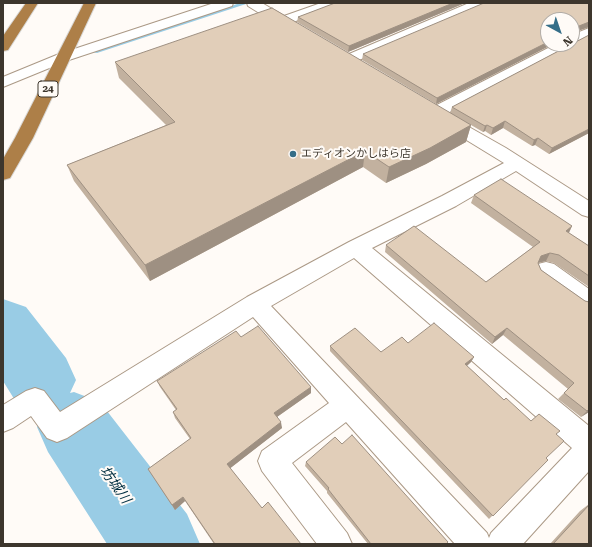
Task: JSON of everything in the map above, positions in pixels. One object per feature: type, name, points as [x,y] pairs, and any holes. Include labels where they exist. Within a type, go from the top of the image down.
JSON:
[{"type":"highway","points":[[3,47],[32,3]]},
{"type":"highway","name":"24","points":[[3,174],[24,138],[90,3]]},
{"type":"street","points":[[3,82],[64,57],[227,3]]},
{"type":"street","points":[[283,21],[333,3]]},
{"type":"street","points":[[347,60],[480,3]]},
{"type":"street","points":[[254,4],[302,33]]},
{"type":"street","points":[[580,37],[589,32]]},
{"type":"street","points":[[550,52],[428,109],[517,163],[589,210]]},
{"type":"street","points":[[3,419],[35,400],[57,429],[255,304],[356,248],[449,201],[517,163]]},
{"type":"street","points":[[356,248],[589,444]]},
{"type":"street","points":[[546,270],[589,301]]},
{"type":"street","points":[[255,304],[476,544]]},
{"type":"street","points":[[336,544],[272,460],[348,405]]},
{"type":"street","points":[[502,544],[589,450]]},
{"type":"building","points":[[335,3],[453,3],[349,46],[298,17]]},
{"type":"building","points":[[484,3],[589,3],[589,22],[580,26],[580,12],[540,12],[540,46],[437,98],[363,54]]},
{"type":"building","name":"エディオンかしはら店","points":[[272,8],[471,125],[430,148],[389,167],[365,151],[145,265],[67,165],[175,122],[115,62]]},
{"type":"building","points":[[589,35],[589,129],[552,148],[538,138],[534,140],[505,121],[493,128],[487,125],[485,126],[452,107],[557,52],[580,52],[580,40]]},
{"type":"building","points":[[501,179],[572,226],[566,231],[589,246],[589,276],[559,255],[550,253],[541,256],[538,263],[541,270],[585,301],[589,302],[589,409],[587,411],[564,393],[574,383],[507,328],[495,337],[386,245],[414,226],[486,282],[540,242],[474,195]]},
{"type":"building","points":[[434,323],[474,357],[465,364],[504,400],[506,398],[531,421],[539,414],[560,431],[556,434],[564,441],[546,458],[548,460],[493,516],[330,346],[355,328],[381,352],[402,337],[408,343]]},
{"type":"building","points":[[258,326],[311,387],[274,413],[281,422],[227,464],[262,508],[268,502],[301,544],[215,544],[183,497],[172,505],[148,469],[191,438],[173,412],[177,409],[157,381],[236,331],[241,337]]},
{"type":"building","points":[[352,435],[448,542],[446,544],[371,544],[328,489],[329,488],[306,462],[335,437],[342,444]]},
{"type":"building","points":[[589,505],[589,544],[553,544]]},
{"type":"waterway","points":[[95,52],[246,3]]},
{"type":"waterway","name":"坊城川","points":[[3,326],[41,380]]},
{"type":"waterway","name":"坊城川","points":[[74,427],[157,544]]},
{"type":"place","name":"エディオンかしはら店","points":[[293,154]]}]
